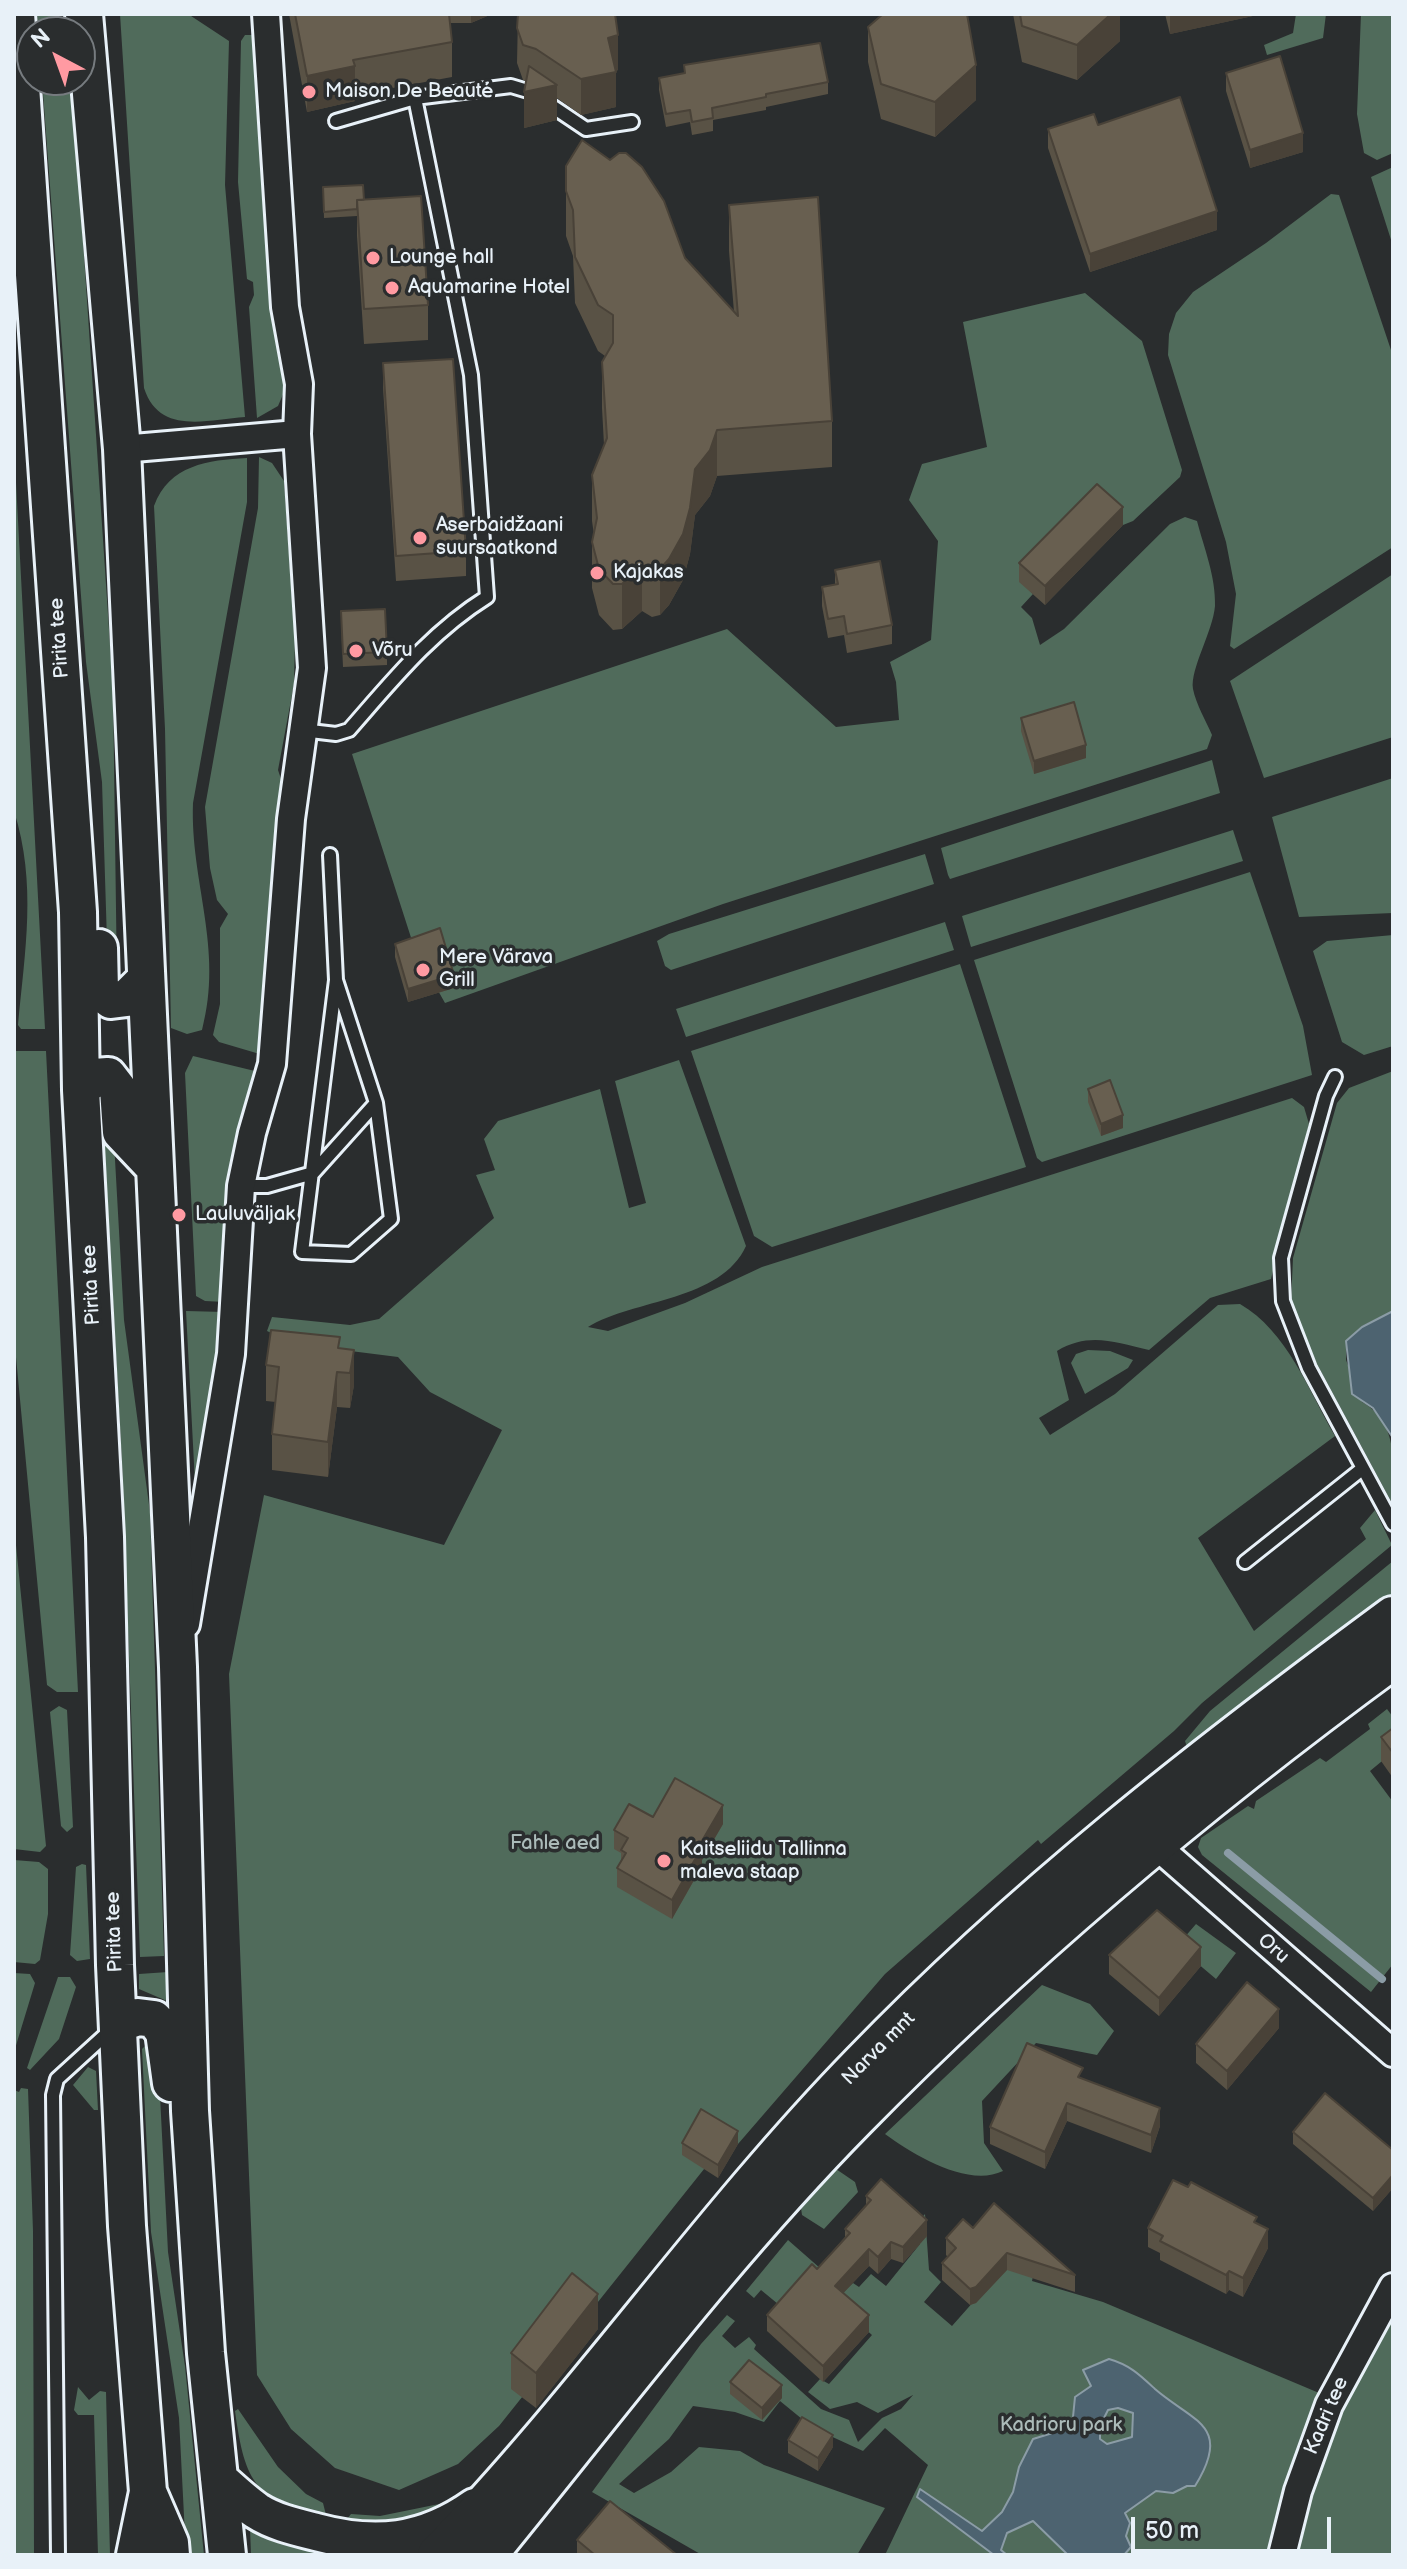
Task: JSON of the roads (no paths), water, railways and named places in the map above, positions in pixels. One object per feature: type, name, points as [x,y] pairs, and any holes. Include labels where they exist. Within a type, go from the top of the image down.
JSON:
[{"type":"main road","name":"Pirita tee","points":[[16,14],[78,912],[81,1090],[105,1537],[118,2024],[127,2226],[148,2492],[135,2555]]},
{"type":"main road","points":[[84,14],[122,449],[178,1667],[190,2111],[227,2555]]},
{"type":"main road","points":[[78,912],[99,945],[100,991],[111,1000],[127,998],[146,979]]},
{"type":"main road","points":[[81,1090],[95,1077],[108,1076],[118,1089],[121,1132],[154,1167]]},
{"type":"main road","name":"Narva mnt","points":[[486,2555],[756,2227],[855,2118],[1141,1832],[1393,1617]]},
{"type":"main road","name":"Narva mnt","points":[[438,2555],[506,2485],[733,2209],[861,2065],[1020,1913],[1393,1658]]},
{"type":"main road","points":[[118,2024],[138,2017],[154,2019],[164,2032],[168,2079],[190,2111]]},
{"type":"main road","points":[[219,2479],[258,2512],[285,2524],[363,2542],[393,2542],[429,2534],[506,2485]]},
{"type":"main road","points":[[148,2492],[170,2543],[171,2555]]},
{"type":"street","points":[[178,1667],[205,1528],[231,1354],[241,1186],[272,1064],[291,819],[312,668],[297,434],[299,384],[285,307],[266,14]]},
{"type":"street","points":[[122,449],[297,434]]},
{"type":"street","name":"Oru","points":[[1141,1832],[1393,2053]]},
{"type":"street","name":"Kadri tee","points":[[1282,2555],[1298,2491],[1329,2405],[1393,2287]]},
{"type":"lane","points":[[336,121],[415,98],[511,86],[531,92],[586,129],[632,122]]},
{"type":"lane","points":[[302,730],[336,734],[349,730],[424,644],[452,619],[487,597],[471,375],[415,98]]},
{"type":"lane","points":[[330,855],[336,980],[302,1252],[351,1254],[391,1219],[376,1103],[336,980]]},
{"type":"lane","points":[[1335,1077],[1326,1096],[1281,1258],[1283,1301],[1309,1368],[1393,1524]]},
{"type":"lane","points":[[241,1186],[267,1186],[313,1173],[376,1103]]},
{"type":"lane","points":[[1245,1562],[1362,1469]]},
{"type":"lane","points":[[58,2555],[59,2403],[53,2095],[57,2079],[118,2024]]},
{"type":"water","points":[[1393,1311],[1393,1438],[1373,1408],[1352,1394],[1346,1341],[1362,1327]]},
{"type":"water","points":[[1109,2359],[1123,2364],[1194,2418],[1209,2437],[1206,2466],[1195,2486],[1187,2486],[1173,2493],[1156,2491],[1125,2513],[1130,2523],[1126,2536],[1131,2547],[1124,2555],[1068,2555],[1033,2521],[1007,2533],[1001,2550],[1007,2555],[994,2555],[917,2497],[920,2489],[982,2531],[1002,2512],[1033,2439],[1072,2427],[1075,2397],[1091,2386],[1083,2370]],"holes":[[[1118,2408],[1133,2413],[1132,2437],[1107,2444],[1100,2439],[1100,2426],[1108,2410]]]},
{"type":"waterway","points":[[1228,1853],[1382,1979]]},
{"type":"place","name":"Maison De Beauté","points":[[309,92]]},
{"type":"place","name":"Lounge hall","points":[[373,258]]},
{"type":"place","name":"Aquamarine Hotel","points":[[392,288]]},
{"type":"place","name":"Aserbaidžaani suursaatkond","points":[[420,538]]},
{"type":"place","name":"Kajakas","points":[[597,573]]},
{"type":"place","name":"Võru","points":[[356,651]]},
{"type":"place","name":"Mere Värava Grill","points":[[423,970]]},
{"type":"place","name":"Lauluväljak","points":[[179,1215]]},
{"type":"place","name":"Kaitseliidu Tallinna maleva staap","points":[[664,1861]]},
{"type":"park label","name":"Fahle aed","points":[[555,1844]]},
{"type":"park label","name":"Kadrioru park","points":[[1061,2426]]}]
